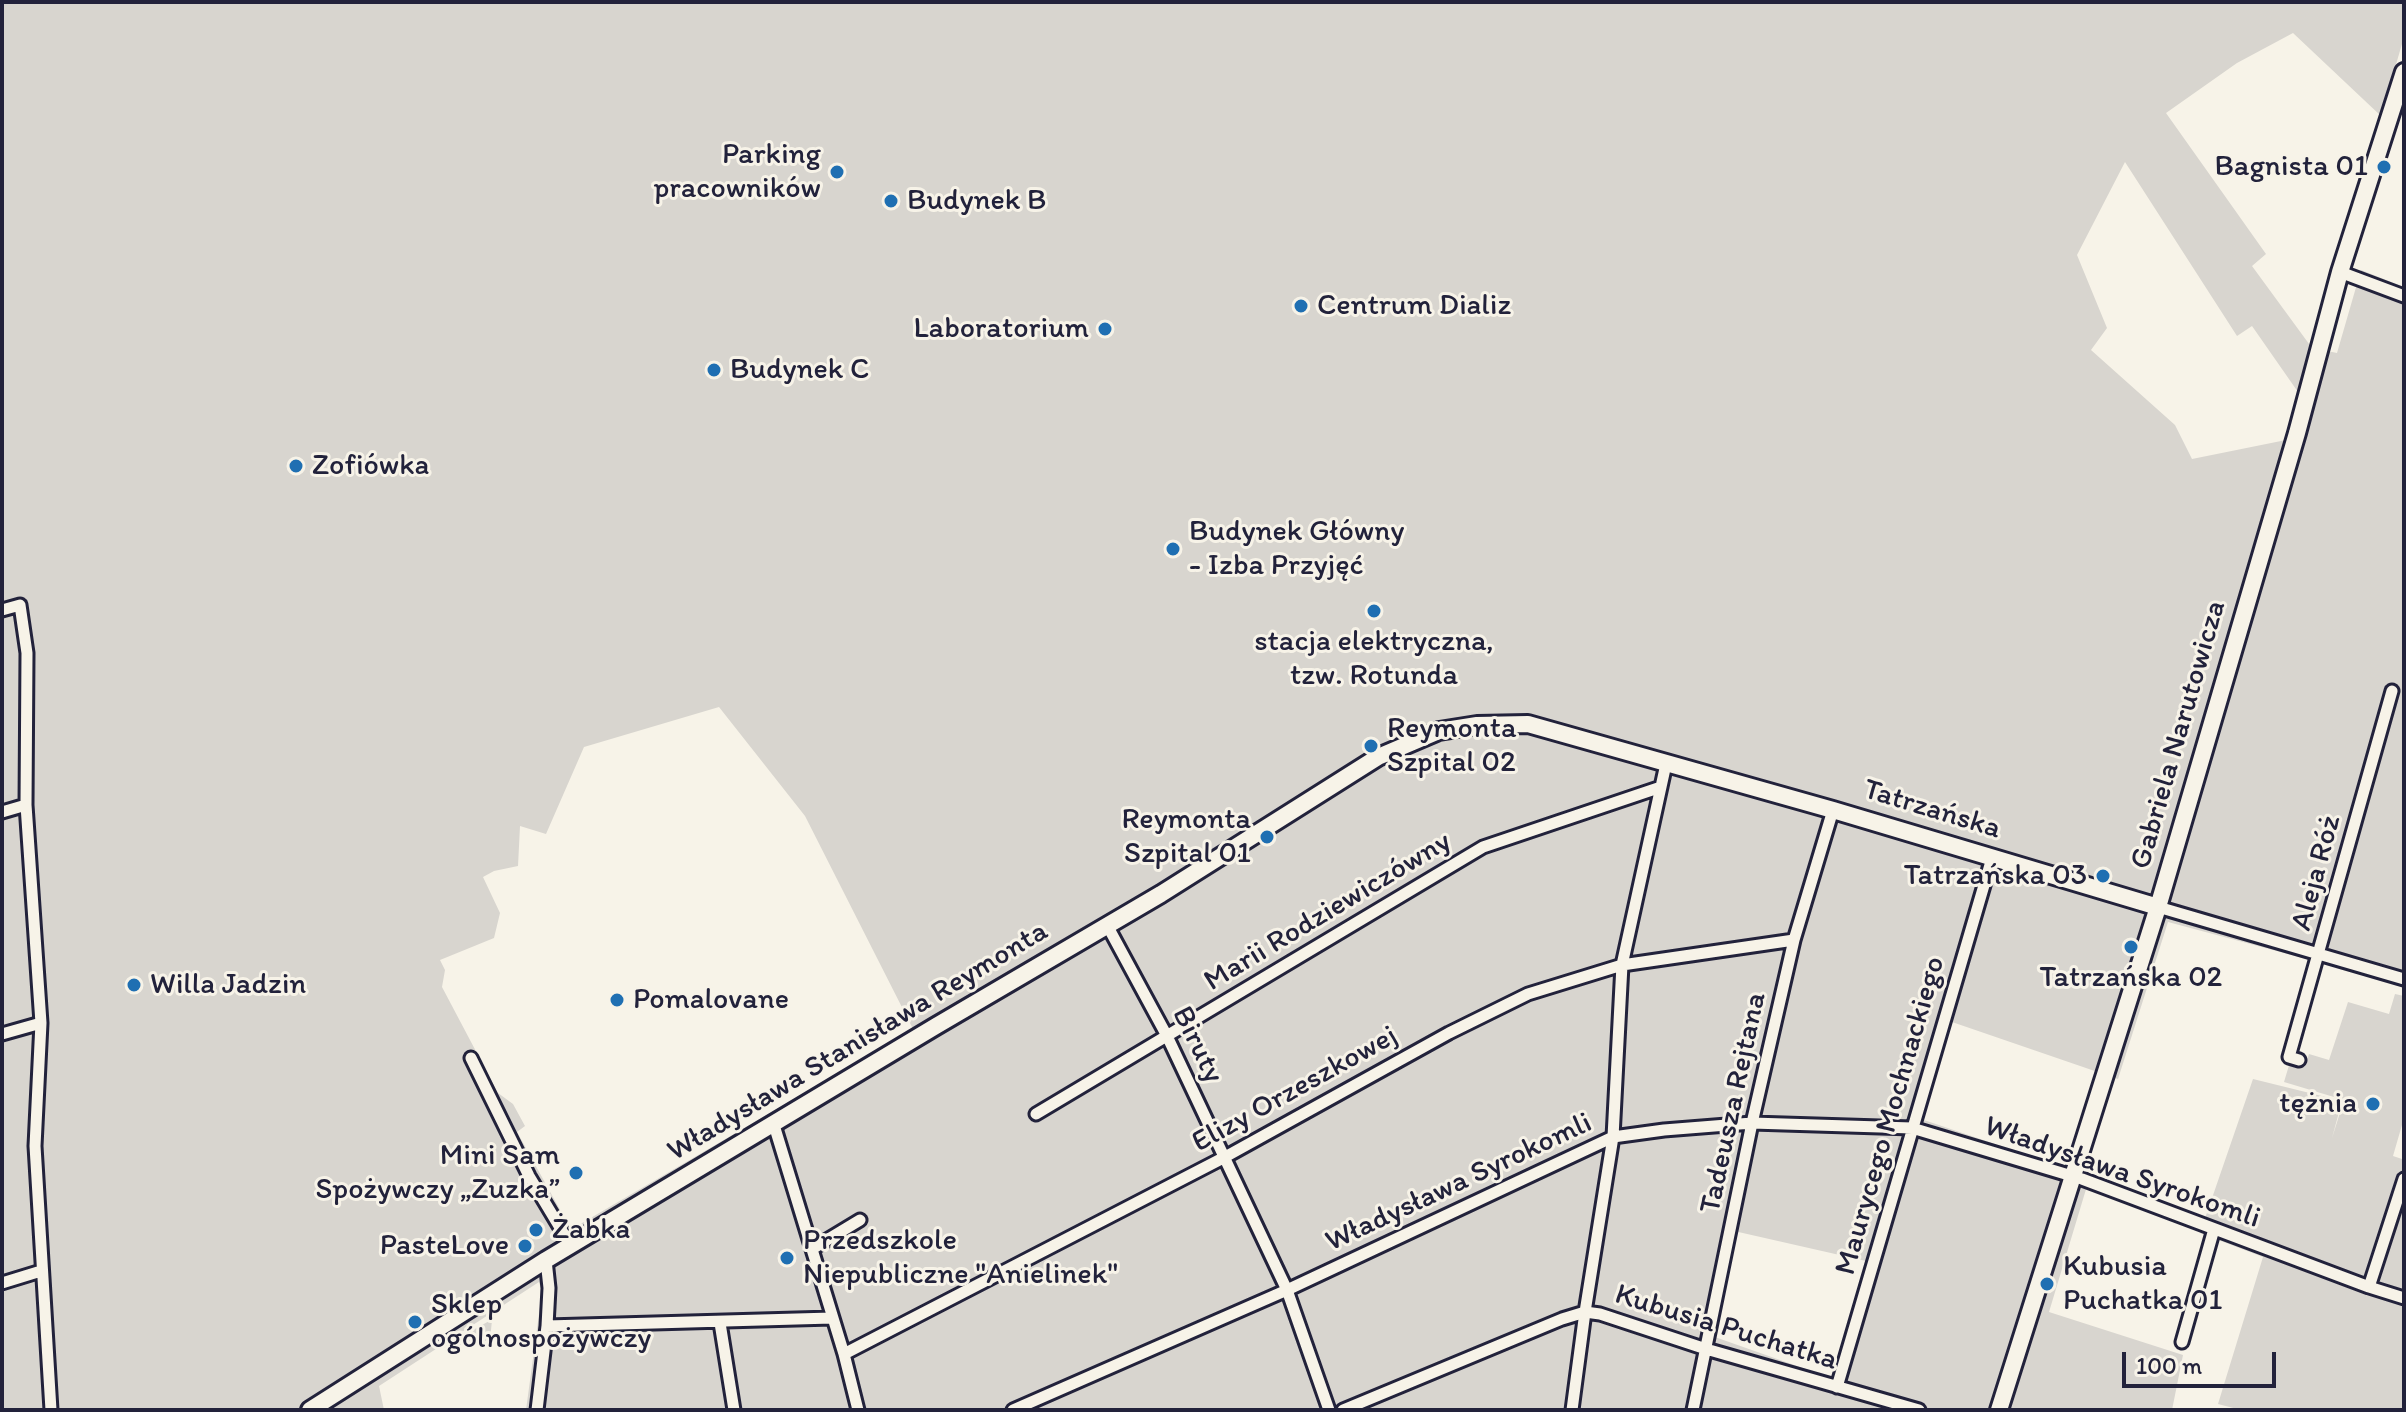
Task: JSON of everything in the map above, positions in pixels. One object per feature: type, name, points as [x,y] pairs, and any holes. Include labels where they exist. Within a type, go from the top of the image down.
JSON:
[{"type":"street","name":"Gabriela Narutowicza","points":[[1999,1410],[2158,907],[2297,433],[2340,272],[2404,72]]},
{"type":"street","points":[[2340,272],[2404,296]]},
{"type":"street","points":[[2,610],[20,605],[27,653],[26,805],[41,1023],[35,1146],[51,1410]]},
{"type":"street","name":"Aleja Róż","points":[[2299,1060],[2289,1057],[2392,691]]},
{"type":"street","name":"Tatrzańska","points":[[1439,731],[1477,725],[1528,724],[1833,810],[2404,979]]},
{"type":"street","name":"Władysława Stanisława Reymonta","points":[[310,1410],[546,1260],[1161,894],[1378,757],[1439,731]]},
{"type":"street","points":[[1572,1410],[1613,1137],[1622,965],[1666,764]]},
{"type":"street","name":"Marii Rodziewiczówny","points":[[1036,1114],[1483,847],[1661,787]]},
{"type":"street","points":[[2,812],[26,805]]},
{"type":"street","name":"Tadeusza Rejtana","points":[[1693,1410],[1752,1123],[1794,940],[1833,810]]},
{"type":"street","name":"Maurycego Mochnackiego","points":[[1837,1387],[1992,858]]},
{"type":"street","name":"Biruty","points":[[1107,925],[1167,1036],[1287,1290],[1329,1410]]},
{"type":"street","name":"Elizy Orzeszkowej","points":[[844,1354],[1225,1157],[1449,1033],[1528,994],[1622,965],[1794,940]]},
{"type":"street","points":[[2,1034],[41,1023]]},
{"type":"street","points":[[471,1058],[529,1176],[571,1246]]},
{"type":"street","name":"Władysława Syrokomli","points":[[1013,1410],[1287,1290],[1613,1137],[1752,1123],[1912,1128],[2073,1176],[2404,1298]]},
{"type":"street","points":[[774,1125],[844,1354],[858,1410]]},
{"type":"street","points":[[2369,1287],[2404,1179]]},
{"type":"street","points":[[812,1249],[860,1220]]},
{"type":"street","points":[[2182,1342],[2214,1229]]},
{"type":"street","points":[[537,1410],[547,1326],[549,1288],[546,1260]]},
{"type":"street","points":[[2,1283],[41,1271]]},
{"type":"street","name":"Kubusia Puchatka","points":[[1343,1410],[1585,1312],[1919,1410]]},
{"type":"street","points":[[547,1326],[832,1318]]},
{"type":"street","points":[[720,1323],[734,1410]]},
{"type":"shaded area","points":[[2,2],[2404,2],[2404,37],[2381,116],[2293,33],[2237,63],[2166,113],[2266,254],[2252,266],[2312,348],[2337,353],[2361,270],[2404,287],[2404,985],[2168,922],[2118,1079],[1952,1022],[1921,1119],[2090,1176],[2049,1312],[2183,1355],[2172,1410],[526,1410],[542,1292],[539,1282],[379,1386],[384,1410],[2,1410]],"holes":[[[2125,162],[2237,336],[2252,326],[2298,392],[2286,440],[2192,459],[2175,425],[2091,350],[2107,328],[2077,255]],[[719,707],[805,816],[913,1029],[577,1226],[569,1226],[517,1132],[525,1126],[513,1104],[498,1093],[442,987],[445,970],[440,960],[494,938],[500,913],[483,877],[494,871],[518,866],[520,826],[546,834],[584,747]],[[1734,1231],[1866,1261],[1834,1379],[1712,1336]]]},
{"type":"shaded area","points":[[2395,994],[2404,996],[2404,1118],[2393,1156],[2402,1159],[2404,1152],[2404,1410],[2241,1410],[2218,1404],[2263,1257],[2200,1233],[2253,1079],[2342,1101],[2332,1138],[2344,1100],[2284,1082],[2290,1062],[2305,1066],[2309,1054],[2329,1060],[2348,1002],[2389,1014]]},
{"type":"shaded area","points":[[491,1320],[490,1340],[439,1349]]},
{"type":"place","name":"Bagnista 01","points":[[2384,167]]},
{"type":"place","name":"Parking pracowników","points":[[837,172]]},
{"type":"place","name":"Budynek B","points":[[891,201]]},
{"type":"place","name":"Centrum Dializ","points":[[1301,306]]},
{"type":"place","name":"Laboratorium","points":[[1105,329]]},
{"type":"place","name":"Budynek C","points":[[714,370]]},
{"type":"place","name":"Zofiówka","points":[[296,466]]},
{"type":"place","name":"Budynek Główny - Izba Przyjęć","points":[[1173,549]]},
{"type":"place","name":"stacja elektryczna, tzw. Rotunda","points":[[1374,611]]},
{"type":"place","name":"Reymonta Szpital 02","points":[[1371,746]]},
{"type":"place","name":"Reymonta Szpital 01","points":[[1267,837]]},
{"type":"place","name":"Tatrzańska 03","points":[[2103,876]]},
{"type":"place","name":"Tatrzańska 02","points":[[2131,947]]},
{"type":"place","name":"Willa Jadzin","points":[[134,985]]},
{"type":"place","name":"Pomalovane","points":[[617,1000]]},
{"type":"place","name":"tężnia","points":[[2373,1104]]},
{"type":"place","name":"Mini Sam Spożywczy „Zuzka”","points":[[576,1173]]},
{"type":"place","name":"Żabka","points":[[536,1230]]},
{"type":"place","name":"PasteLove","points":[[525,1246]]},
{"type":"place","name":"Przedszkole Niepubliczne \"Anielinek\"","points":[[787,1258]]},
{"type":"place","name":"Kubusia Puchatka 01","points":[[2047,1284]]},
{"type":"place","name":"Sklep ogólnospożywczy","points":[[415,1322]]}]
